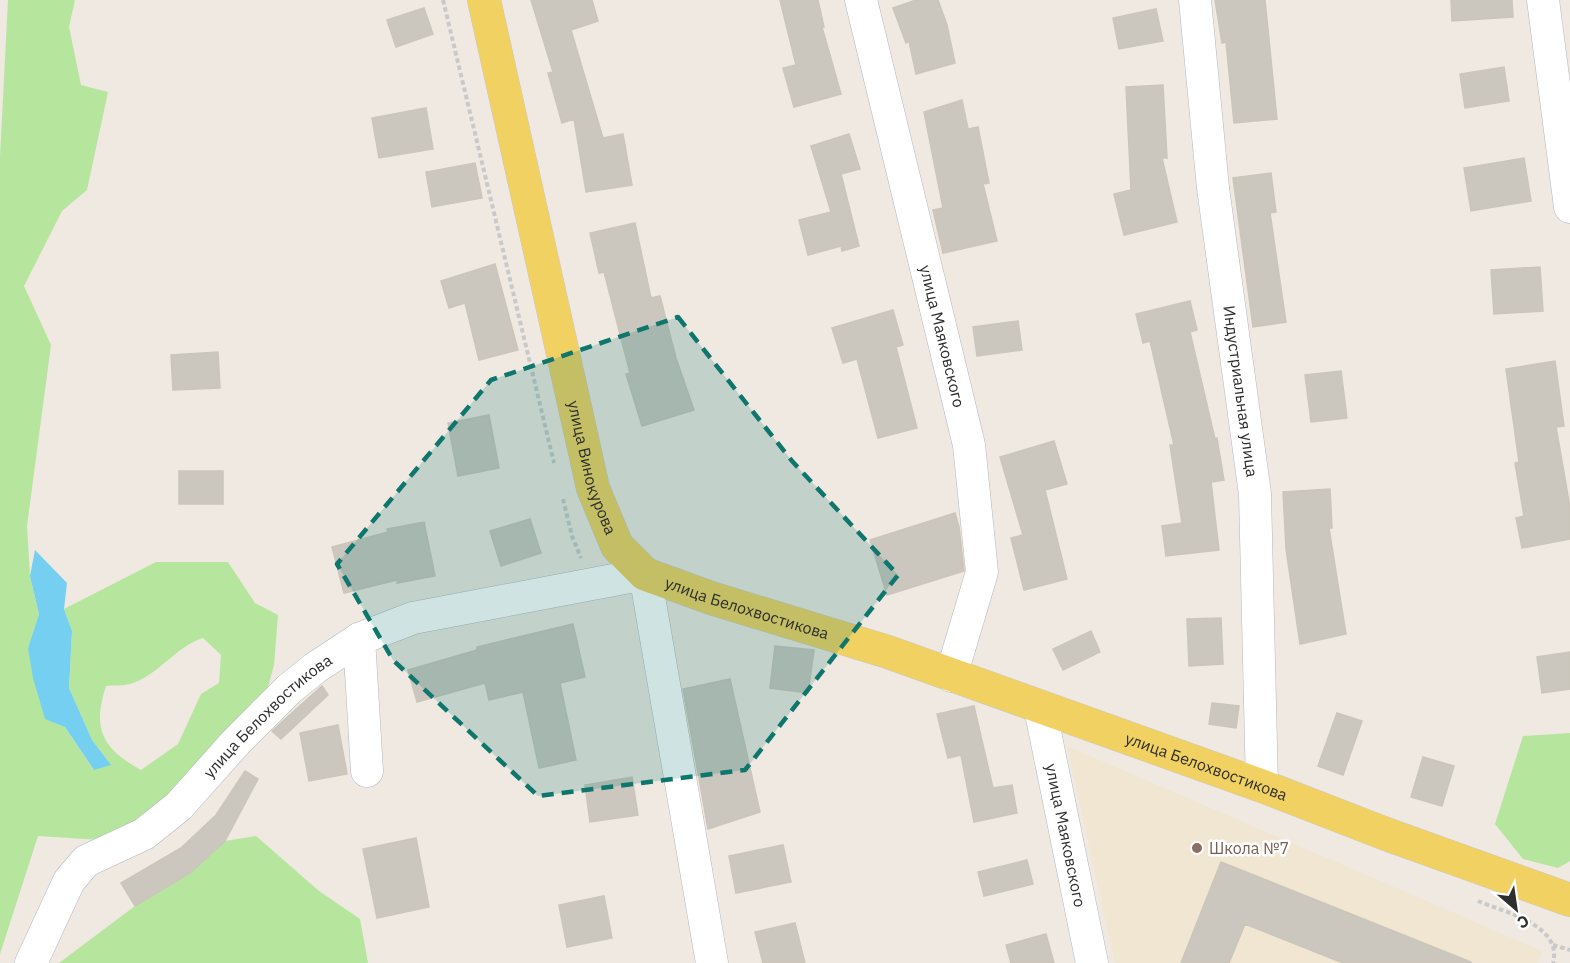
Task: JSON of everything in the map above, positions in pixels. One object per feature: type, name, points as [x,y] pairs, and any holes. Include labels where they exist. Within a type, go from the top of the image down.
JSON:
[{"type":"main road","name":"улица Винокурова","points":[[484,0],[593,488],[617,546],[645,574]]},
{"type":"main road","name":"улица Белохвостикова","points":[[645,574],[711,598],[888,652],[1262,786],[1386,834],[1570,900]]},
{"type":"street","name":"улица Маяковского","points":[[861,0],[969,445],[982,572],[951,676]]},
{"type":"street","name":"Индустриальная улица","points":[[1194,0],[1213,188],[1255,494],[1262,786]]},
{"type":"street","points":[[1542,0],[1570,207]]},
{"type":"street","name":"улица Белохвостикова","points":[[31,963],[69,881],[86,861],[144,834],[179,806],[236,742],[290,689],[315,668],[359,639],[413,618],[645,574]]},
{"type":"street","points":[[645,574],[712,963]]},
{"type":"street","points":[[359,639],[367,771]]},
{"type":"street","name":"улица Маяковского","points":[[1040,708],[1092,963]]},
{"type":"path","points":[[442,0],[555,466]]},
{"type":"path","points":[[560,489],[572,536]]},
{"type":"path","points":[[1553,945],[1570,950]]},
{"type":"highlighted area","points":[[678,317],[792,461],[898,575],[745,770],[538,796],[393,660],[337,564],[491,380]]},
{"type":"shaded area","name":"Школа №7","points":[[1067,746],[1542,951],[1538,963],[1115,963]]},
{"type":"green space","points":[[8,0],[75,0],[69,27],[81,85],[108,92],[87,190],[62,211],[24,286],[51,345],[27,526],[30,576],[39,614],[28,648],[65,727],[93,769],[110,764],[92,740],[69,688],[72,631],[64,609],[156,562],[228,562],[255,603],[278,615],[274,665],[264,701],[158,810],[102,840],[38,836],[0,954],[0,157]],"holes":[[[203,638],[221,655],[219,683],[201,694],[178,744],[141,770],[117,754],[109,745],[101,726],[100,714],[106,686],[127,685],[140,680],[184,647]]]},
{"type":"green space","points":[[1570,733],[1570,861],[1558,868],[1523,859],[1495,824],[1523,736]]},
{"type":"green space","points":[[256,836],[319,891],[360,919],[368,963],[59,963],[135,906],[190,873],[225,841]]},
{"type":"water","points":[[35,550],[67,583],[64,609],[72,631],[69,688],[92,740],[111,765],[94,770],[65,727],[45,719],[33,678],[28,648],[39,614],[30,576]]},
{"type":"building","points":[[531,0],[592,0],[598,21],[571,30],[603,138],[623,134],[632,185],[586,192],[574,119],[562,123],[548,73],[553,72]]},
{"type":"building","points":[[780,0],[818,0],[824,27],[822,27],[841,94],[794,107],[783,68],[796,65]]},
{"type":"building","points":[[916,0],[938,0],[947,25],[955,63],[916,74],[909,41],[906,43],[893,8]]},
{"type":"building","points":[[1215,0],[1265,0],[1277,119],[1234,123],[1226,42],[1222,43]]},
{"type":"building","points":[[1451,0],[1512,0],[1513,17],[1452,21]]},
{"type":"building","points":[[424,8],[433,34],[396,47],[387,20]]},
{"type":"building","points":[[1156,9],[1163,41],[1119,49],[1113,18]]},
{"type":"building","points":[[1504,67],[1509,101],[1465,108],[1460,74]]},
{"type":"building","points":[[1163,85],[1167,158],[1162,158],[1177,222],[1124,235],[1114,194],[1131,190],[1126,87]]},
{"type":"building","points":[[962,100],[968,129],[978,127],[989,183],[983,184],[997,241],[943,253],[933,210],[943,208],[924,112]]},
{"type":"building","points":[[426,108],[433,149],[379,158],[372,118]]},
{"type":"building","points":[[849,134],[860,169],[841,174],[859,246],[842,251],[841,246],[808,255],[799,220],[831,212],[811,146]]},
{"type":"building","points":[[1524,158],[1531,201],[1471,211],[1464,168]]},
{"type":"building","points":[[475,163],[482,198],[432,207],[426,172]]},
{"type":"building","points":[[1271,173],[1276,212],[1270,213],[1286,322],[1253,327],[1233,178]]},
{"type":"building","points":[[635,223],[651,298],[660,296],[676,358],[694,410],[642,426],[626,374],[630,373],[604,272],[599,273],[590,233]]},
{"type":"building","points":[[495,264],[518,350],[479,360],[465,303],[449,308],[441,281]]},
{"type":"building","points":[[1540,267],[1543,311],[1494,314],[1491,270]]},
{"type":"building","points":[[1190,301],[1197,330],[1190,332],[1215,439],[1217,438],[1224,480],[1211,482],[1219,550],[1166,556],[1162,526],[1182,523],[1170,445],[1174,445],[1150,341],[1143,343],[1136,314]]},
{"type":"building","points":[[893,310],[903,345],[896,347],[917,428],[878,438],[857,359],[843,363],[832,328]]},
{"type":"building","points":[[1018,321],[1022,350],[977,356],[973,327]]},
{"type":"building","points":[[218,352],[220,388],[173,390],[171,355]]},
{"type":"building","points":[[1555,361],[1564,426],[1556,427],[1570,507],[1570,539],[1522,548],[1516,518],[1524,516],[1515,463],[1519,462],[1506,369]]},
{"type":"building","points":[[1341,371],[1347,418],[1311,422],[1305,375]]},
{"type":"building","points":[[489,415],[499,468],[458,476],[448,423]]},
{"type":"building","points":[[1054,441],[1067,484],[1045,490],[1067,579],[1024,590],[1011,538],[1023,535],[1000,457]]},
{"type":"building","points":[[179,471],[223,471],[223,504],[179,504]]},
{"type":"building","points":[[1330,489],[1332,528],[1329,528],[1346,634],[1300,644],[1286,549],[1283,492]]},
{"type":"building","points":[[955,513],[959,527],[964,571],[887,595],[870,540]]},
{"type":"building","points":[[530,519],[541,553],[501,566],[490,531]]},
{"type":"building","points":[[424,522],[435,576],[397,583],[397,580],[344,593],[332,547],[388,532],[387,529]]},
{"type":"building","points":[[1221,618],[1223,664],[1189,666],[1187,619]]},
{"type":"building","points":[[573,624],[585,677],[560,683],[576,760],[539,768],[523,692],[489,700],[485,683],[417,702],[408,670],[477,650],[477,647]]},
{"type":"building","points":[[1091,631],[1100,652],[1063,670],[1053,649]]},
{"type":"building","points":[[775,646],[814,650],[808,693],[770,688]]},
{"type":"building","points":[[1570,652],[1570,689],[1542,693],[1537,657]]},
{"type":"building","points":[[730,679],[760,812],[708,829],[683,689]]},
{"type":"building","points":[[322,686],[328,695],[281,739],[272,731]]},
{"type":"building","points":[[1212,703],[1239,706],[1236,728],[1209,724]]},
{"type":"building","points":[[974,706],[993,788],[1012,785],[1017,813],[974,822],[961,755],[948,758],[937,714]]},
{"type":"building","points":[[1337,713],[1362,721],[1343,775],[1318,766]]},
{"type":"building","points":[[338,725],[347,774],[309,781],[300,733]]},
{"type":"building","points":[[1423,757],[1454,766],[1442,806],[1411,797]]},
{"type":"building","points":[[245,771],[258,779],[225,841],[190,873],[135,906],[121,883],[181,848],[216,815]]},
{"type":"building","points":[[632,777],[638,815],[590,822],[585,785]]},
{"type":"building","points":[[416,838],[429,907],[377,918],[363,849]]},
{"type":"building","points":[[783,845],[791,882],[736,893],[729,856]]},
{"type":"building","points":[[1027,860],[1033,884],[984,896],[978,872]]},
{"type":"building","points":[[1221,862],[1471,963],[1343,963],[1245,924],[1229,963],[1181,963]]},
{"type":"building","points":[[604,896],[612,938],[567,947],[559,905]]},
{"type":"building","points":[[795,923],[805,963],[763,963],[755,932]]},
{"type":"building","points":[[1046,934],[1054,963],[1011,963],[1006,945]]},
{"type":"place","name":"Школа №7","points":[[1197,848]]}]
